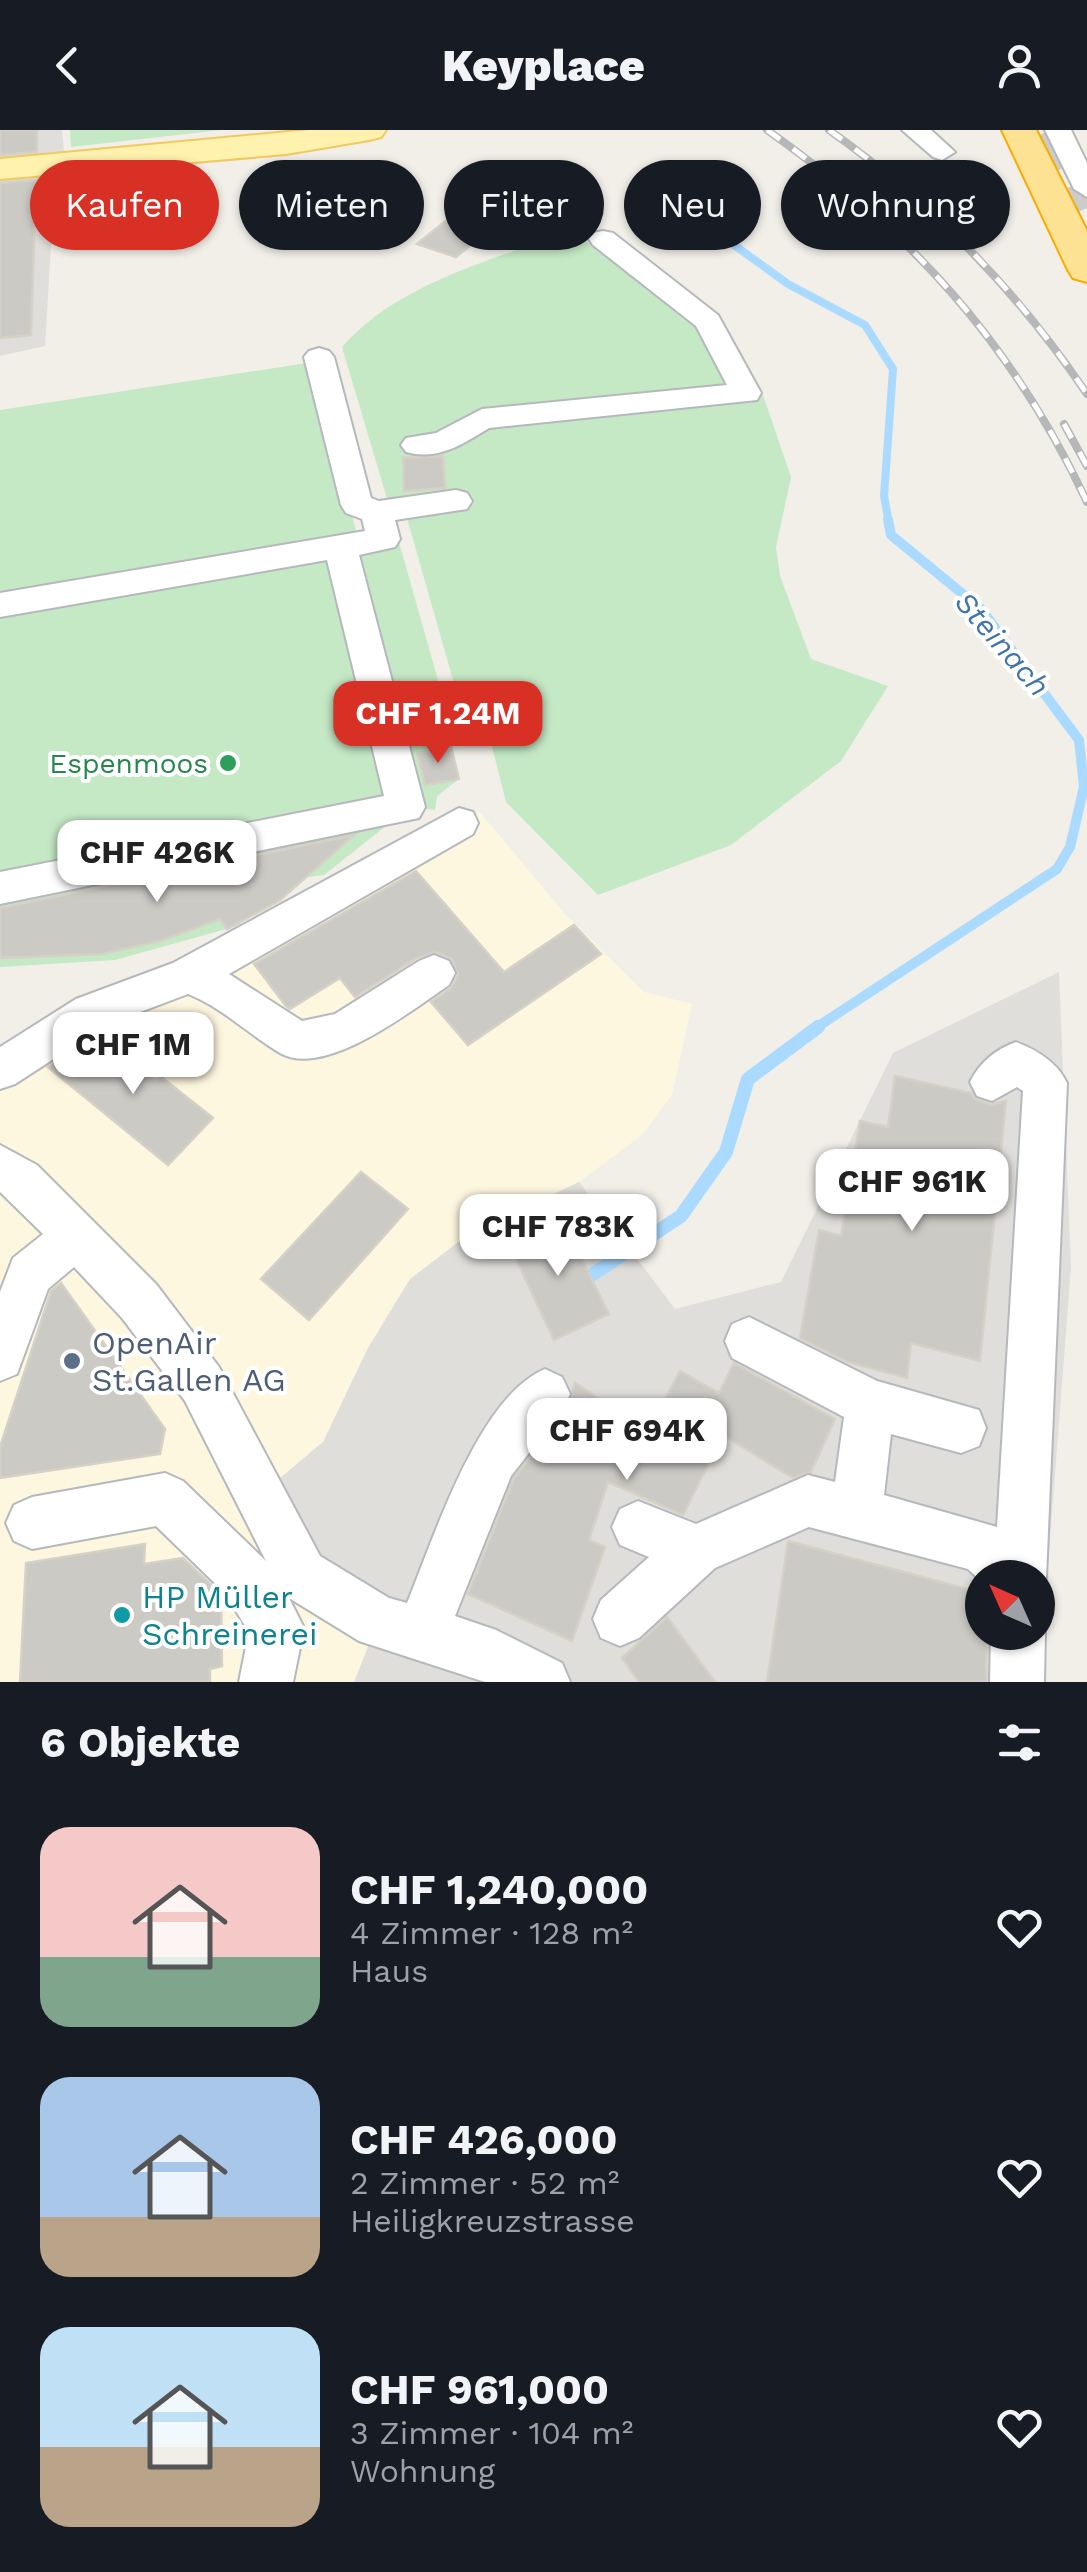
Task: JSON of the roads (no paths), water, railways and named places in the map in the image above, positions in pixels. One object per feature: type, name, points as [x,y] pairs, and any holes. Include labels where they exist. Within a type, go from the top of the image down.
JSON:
[{"type":"highway","points":[[1019,130],[1038,177],[1087,270]]},
{"type":"main road","points":[[0,170],[286,144],[370,130]]},
{"type":"street","points":[[915,130],[942,152]]},
{"type":"street","points":[[1058,130],[1087,189]]},
{"type":"street","points":[[417,445],[442,442],[482,419],[746,393],[708,321],[604,241]]},
{"type":"street","points":[[319,357],[357,506],[377,512],[456,501]]},
{"type":"street","points":[[0,604],[383,539],[377,512]]},
{"type":"street","points":[[0,888],[406,807],[340,547]]},
{"type":"street","points":[[0,1070],[90,1012],[188,976],[459,823]]},
{"type":"street","points":[[188,976],[226,991],[298,1041],[345,1030],[434,973]]},
{"type":"street","points":[[992,1082],[1016,1061],[1045,1083],[1017,1560]]},
{"type":"street","points":[[0,1166],[21,1180],[139,1301],[202,1384],[301,1574],[378,1622],[421,1634],[474,1665],[544,1682]]},
{"type":"street","points":[[0,1358],[30,1274],[76,1236]]},
{"type":"street","points":[[750,1341],[870,1404],[960,1428]]},
{"type":"street","points":[[421,1634],[493,1459],[545,1394]]},
{"type":"street","points":[[856,1514],[870,1404]]},
{"type":"street","points":[[32,1523],[165,1499],[243,1572],[278,1628],[266,1682]]},
{"type":"street","points":[[620,1619],[697,1550],[808,1501],[979,1546],[999,1560]]},
{"type":"street","points":[[638,1528],[697,1550]]},
{"type":"street","points":[[1017,1682],[1018,1650]]},
{"type":"waterway","name":"Steinach","points":[[741,250],[788,284],[865,325],[893,369],[884,496],[889,523]]},
{"type":"waterway","name":"Steinach","points":[[814,1029],[1057,869],[1070,847],[1084,787],[1079,740],[981,609],[891,535],[888,520]]},
{"type":"waterway","name":"Steinach","points":[[590,1276],[681,1216],[726,1152],[748,1079],[818,1027]]},
{"type":"tunnel","points":[[1050,130],[1087,208]]},
{"type":"railway","points":[[767,130],[867,208],[952,294],[1025,391],[1087,502]]},
{"type":"railway","points":[[829,130],[903,187],[970,250],[1031,319],[1087,394]]},
{"type":"railway","points":[[1064,424],[1087,466]]},
{"type":"place","name":"Espenmoos","points":[[228,763]]},
{"type":"place","name":"OpenAir St.Gallen AG","points":[[72,1361]]},
{"type":"place","name":"HP Müller Schreinerei","points":[[122,1615]]}]
